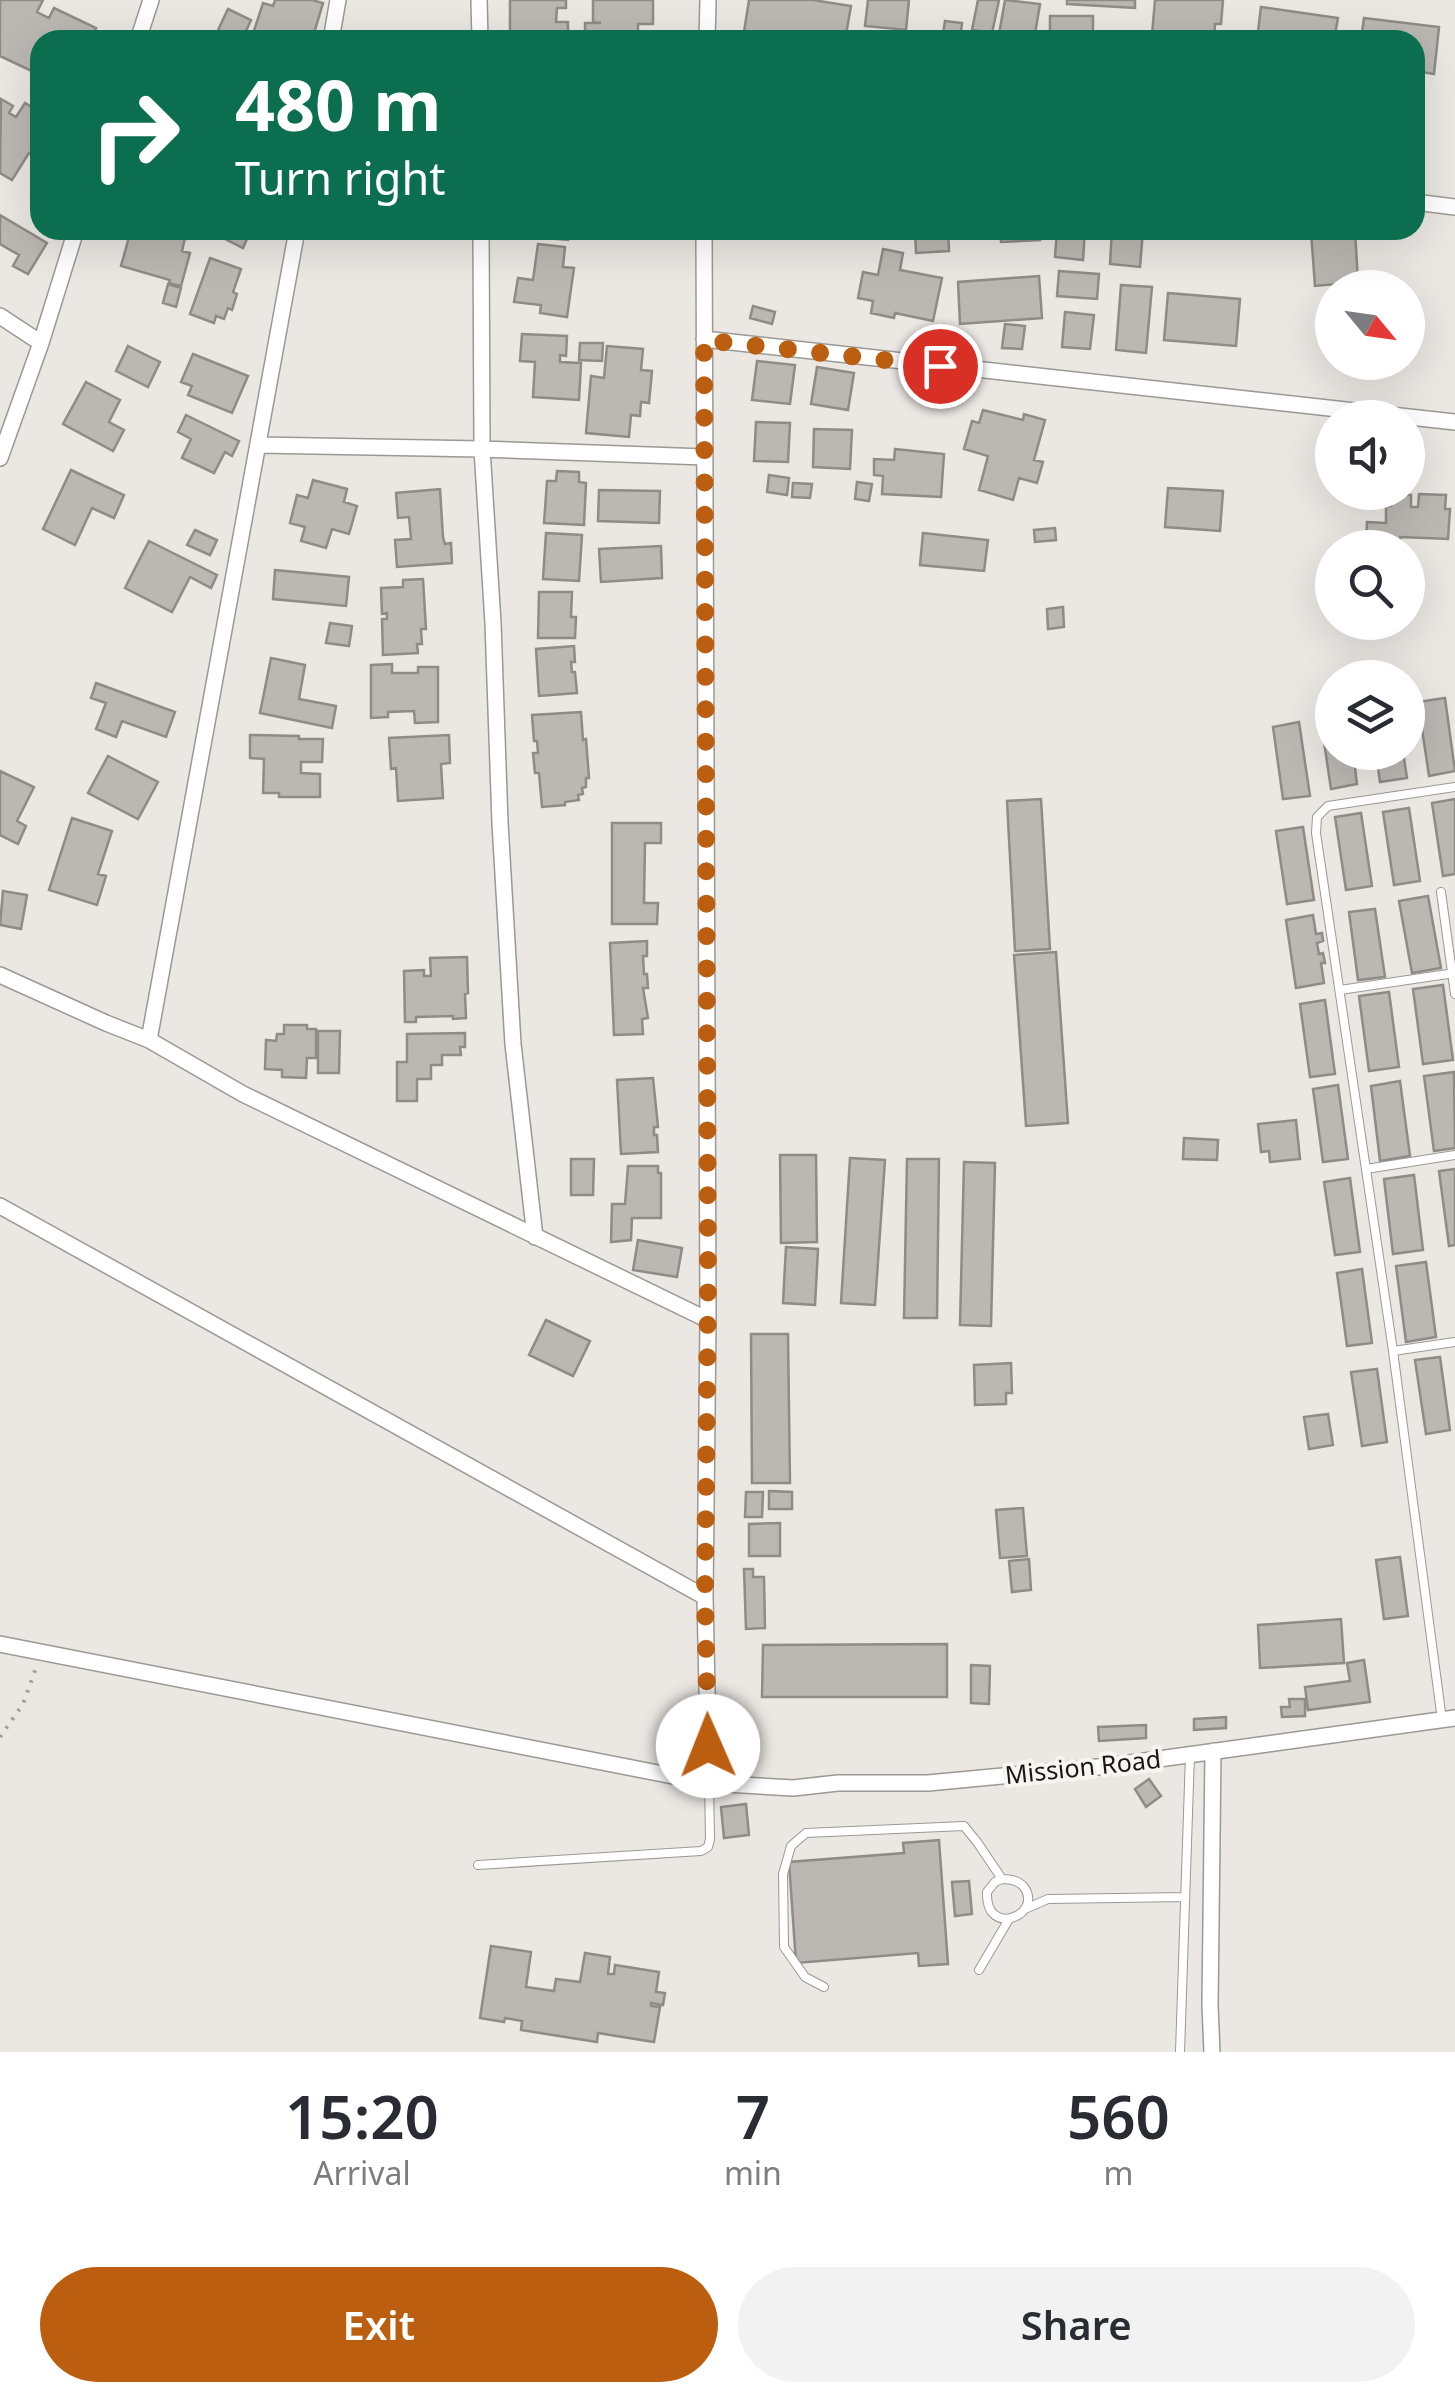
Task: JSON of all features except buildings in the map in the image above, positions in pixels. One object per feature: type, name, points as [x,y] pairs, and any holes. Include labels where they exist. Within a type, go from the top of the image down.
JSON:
[{"type":"street","points":[[141,30],[151,0]]},
{"type":"street","points":[[333,30],[338,0]]},
{"type":"street","points":[[479,0],[480,30]]},
{"type":"street","points":[[707,30],[708,0]]},
{"type":"street","points":[[1425,203],[1455,207]]},
{"type":"street","points":[[0,458],[73,240]]},
{"type":"street","points":[[149,1040],[294,240]]},
{"type":"street","points":[[481,240],[482,449],[500,822],[513,1044],[536,1237]]},
{"type":"street","points":[[704,240],[708,1320],[705,1596],[709,1783]]},
{"type":"street","points":[[0,316],[41,343]]},
{"type":"street","points":[[704,340],[1455,422]]},
{"type":"street","points":[[258,445],[705,457]]},
{"type":"street","points":[[0,974],[149,1040],[243,1094],[708,1320]]},
{"type":"street","points":[[0,1206],[705,1596]]},
{"type":"street","name":"Mission Road","points":[[0,1644],[709,1783],[794,1788],[838,1782],[928,1783],[1108,1766],[1448,1719]]},
{"type":"street","points":[[1212,2052],[1213,1752]]},
{"type":"lane","points":[[1448,1719],[1316,834],[1317,817],[1328,806],[1455,787]]},
{"type":"lane","points":[[1441,892],[1455,994]]},
{"type":"lane","points":[[1340,990],[1454,973]]},
{"type":"lane","points":[[1366,1168],[1455,1155]]},
{"type":"lane","points":[[1393,1351],[1455,1342]]},
{"type":"lane","points":[[1180,2052],[1190,1754]]},
{"type":"lane","points":[[478,1865],[700,1851],[708,1847],[710,1839],[709,1783]]},
{"type":"lane","points":[[824,1987],[805,1977],[784,1946],[783,1874],[791,1846],[806,1834],[964,1826],[1002,1879]]},
{"type":"lane","points":[[1025,1889],[1028,1899],[1020,1915],[1009,1919],[991,1911],[986,1899],[990,1886],[1002,1879],[1015,1880],[1048,1899]]},
{"type":"lane","points":[[1025,1909],[1048,1899],[1185,1897]]},
{"type":"lane","points":[[979,1970],[1009,1919]]},
{"type":"path","points":[[0,1737],[23,1704],[41,1654]]},
{"type":"route","points":[[708,1746],[704,340],[940,366]]}]
